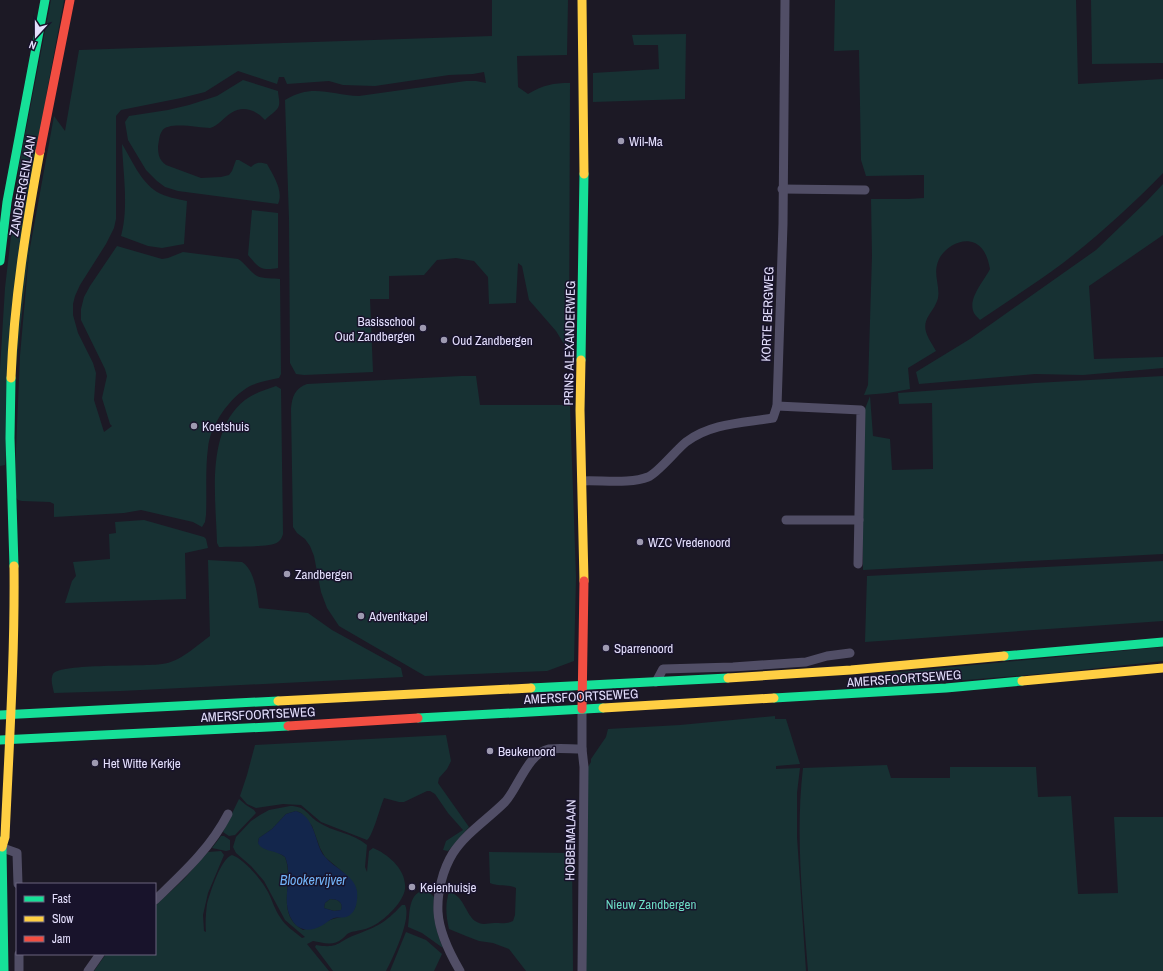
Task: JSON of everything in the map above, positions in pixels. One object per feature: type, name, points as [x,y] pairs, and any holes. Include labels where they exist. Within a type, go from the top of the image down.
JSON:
[{"type":"main road","name":"ZANDBERGENLAAN","points":[[0,261],[7,202],[45,0]]},
{"type":"main road","name":"ZANDBERGENLAAN","points":[[4,971],[1,845],[5,837],[4,740],[10,714],[14,624],[11,488],[11,376],[18,280],[33,192],[70,0]]},
{"type":"main road","name":"PRINS ALEXANDERWEG","points":[[582,0],[584,214],[580,410],[584,569],[582,709]]},
{"type":"main road","points":[[0,488],[11,488]]},
{"type":"main road","name":"AMERSFOORTSEWEG","points":[[0,715],[582,686],[851,670],[1163,642]]},
{"type":"main road","name":"AMERSFOORTSEWEG","points":[[4,740],[251,729],[409,718],[946,688],[1163,668]]},
{"type":"street","name":"KORTE BERGWEG","points":[[777,406],[783,224],[782,189],[785,0]]},
{"type":"street","points":[[782,189],[865,190]]},
{"type":"street","points":[[582,481],[634,480],[650,477],[686,443],[698,435],[714,427],[773,418],[777,406],[861,410],[858,564]]},
{"type":"street","points":[[786,520],[859,520]]},
{"type":"street","name":"AMERSFOORTSEWEG","points":[[656,682],[663,669],[733,667],[806,662],[828,656],[850,653]]},
{"type":"street","name":"HOBBEMALAAN","points":[[582,709],[582,749],[584,766],[582,971]]},
{"type":"street","points":[[460,971],[451,955],[443,933],[438,912],[440,887],[453,853],[466,838],[506,800],[518,784],[528,765],[537,755],[547,749],[582,749]]},
{"type":"street","points":[[156,899],[206,848],[218,832],[228,814]]},
{"type":"street","points":[[1,845],[17,853],[18,883]]},
{"type":"street","points":[[19,955],[19,971]]},
{"type":"street","points":[[88,971],[99,955]]},
{"type":"green space","points":[[51,0],[64,0],[47,91],[5,465],[0,466],[0,369],[5,288],[19,166]]},
{"type":"green space","points":[[492,0],[568,0],[567,55],[517,56],[518,87],[528,94],[538,88],[548,85],[570,83],[569,352],[556,331],[529,300],[522,266],[518,263],[516,303],[489,304],[488,277],[474,261],[456,258],[437,260],[424,275],[389,276],[389,299],[370,299],[373,372],[304,375],[296,374],[290,363],[289,219],[285,100],[304,92],[313,91],[359,96],[466,81],[486,83],[484,72],[449,75],[375,86],[343,85],[329,81],[287,84],[284,77],[279,77],[277,84],[238,71],[205,92],[121,110],[116,116],[116,219],[114,228],[106,244],[80,285],[75,296],[73,315],[78,333],[93,363],[96,373],[94,400],[104,432],[112,426],[110,424],[102,398],[107,376],[81,320],[81,309],[84,297],[90,286],[117,246],[162,259],[183,252],[238,259],[259,277],[280,279],[281,374],[279,378],[250,386],[228,404],[217,421],[208,448],[206,515],[205,522],[202,527],[193,522],[141,510],[124,513],[54,517],[54,504],[50,502],[18,500],[14,495],[20,356],[29,253],[54,116],[65,131],[79,50],[492,36]]},
{"type":"green space","points":[[835,0],[1076,0],[1078,84],[1163,79],[1163,173],[1115,220],[1063,263],[980,320],[972,308],[974,296],[990,269],[986,254],[978,245],[969,241],[957,243],[946,250],[939,259],[936,269],[938,298],[926,320],[925,325],[928,338],[936,351],[908,368],[910,389],[888,393],[864,395],[868,385],[872,256],[871,199],[924,198],[924,175],[866,176],[861,160],[859,50],[834,51]]},
{"type":"green space","points":[[1091,0],[1163,0],[1163,63],[1092,64]]},
{"type":"green space","points":[[686,34],[685,99],[593,102],[593,73],[659,69],[658,45],[634,45],[632,35]]},
{"type":"green space","points":[[243,80],[278,91],[279,103],[277,109],[265,120],[253,111],[240,109],[231,113],[216,126],[210,128],[170,126],[165,128],[160,136],[158,146],[160,159],[166,165],[201,178],[229,175],[236,160],[239,160],[251,167],[258,163],[267,164],[279,189],[280,194],[278,204],[178,191],[165,187],[157,181],[146,170],[128,140],[125,122],[129,116],[189,105],[217,96]]},
{"type":"green space","points":[[122,144],[141,176],[151,187],[164,195],[187,201],[184,244],[162,248],[148,246],[121,236],[125,214]]},
{"type":"green space","points":[[1163,184],[1163,235],[1089,286],[1094,359],[1163,357],[1163,368],[1083,375],[1035,374],[919,384],[916,372],[970,339],[1096,250]]},
{"type":"green space","points":[[252,210],[278,213],[278,268],[261,268],[248,255]]},
{"type":"green space","points":[[476,376],[480,405],[570,405],[576,577],[574,661],[547,671],[425,676],[339,626],[327,608],[321,592],[314,556],[310,546],[293,527],[291,409],[293,397],[300,388],[307,384]]},
{"type":"green space","points":[[1163,376],[1163,554],[863,570],[861,415],[870,396],[873,436],[890,439],[892,470],[933,469],[932,403],[899,404],[898,393],[1035,383]]},
{"type":"green space","points":[[276,386],[281,389],[283,535],[278,542],[274,544],[219,547],[217,543],[215,487],[218,447],[224,429],[232,413],[245,400]]},
{"type":"green space","points":[[144,520],[204,537],[206,539],[208,548],[185,553],[186,599],[65,603],[72,581],[76,576],[73,562],[110,559],[109,534],[116,533],[115,522]]},
{"type":"green space","points":[[208,560],[242,562],[253,576],[259,608],[308,613],[332,630],[401,668],[403,677],[54,693],[52,676],[59,671],[71,668],[169,663],[188,653],[210,636]]},
{"type":"green space","points":[[1163,561],[1163,621],[865,642],[867,576]]},
{"type":"green space","points":[[1163,647],[1163,661],[1053,673],[879,687],[878,674]]},
{"type":"green space","name":"Nieuw Zandbergen","points":[[775,716],[775,719],[786,719],[800,764],[776,766],[776,769],[800,768],[797,793],[797,837],[806,971],[585,971],[588,767],[591,759],[606,737],[608,729],[680,725]]},
{"type":"green space","points":[[446,735],[451,761],[447,769],[439,778],[438,783],[469,827],[448,851],[443,850],[446,841],[463,830],[448,813],[435,794],[430,791],[404,802],[384,798],[374,827],[367,840],[321,822],[301,805],[283,804],[256,808],[247,804],[240,796],[255,745]]},
{"type":"green space","points":[[887,765],[891,778],[950,778],[950,767],[1036,767],[1038,797],[1071,796],[1078,894],[1118,893],[1114,817],[1163,817],[1163,971],[808,971],[802,895],[800,844],[803,768]]},
{"type":"green space","points":[[239,799],[256,813],[235,835],[229,836],[223,832]]},
{"type":"green space","points":[[295,806],[303,809],[314,819],[324,825],[356,838],[367,845],[365,867],[367,872],[369,851],[373,848],[385,854],[400,869],[405,882],[404,894],[390,913],[378,923],[363,930],[348,933],[336,943],[321,943],[313,941],[307,944],[329,971],[94,971],[105,955],[156,955],[156,905],[184,879],[208,852],[221,851],[224,855],[208,893],[203,915],[204,931],[206,932],[207,904],[213,884],[224,862],[232,855],[247,865],[262,882],[278,914],[290,929],[302,938],[305,937],[285,920],[264,881],[251,866],[236,853],[233,847],[236,837],[251,821],[269,810]],"holes":[[[296,811],[301,813],[312,826],[325,857],[344,873],[357,892],[355,908],[349,915],[303,930],[294,923],[289,915],[287,906],[288,876],[285,857],[277,852],[266,849],[258,843],[259,838],[272,829],[286,814]]]},
{"type":"green space","points":[[221,836],[224,836],[230,840],[230,850],[226,851],[212,848]]},
{"type":"green space","points":[[489,852],[572,853],[573,971],[526,971],[509,949],[493,943],[479,941],[449,929],[446,910],[449,892],[455,894],[459,898],[471,917],[479,923],[508,923],[513,921],[515,915],[516,888],[490,883]]},
{"type":"green space","points":[[424,890],[429,892],[434,897],[435,923],[443,948],[422,933],[408,927],[412,900],[419,892]]},
{"type":"green space","points":[[330,899],[341,903],[341,910],[334,911],[324,908],[325,903]]},
{"type":"green space","points":[[402,905],[405,905],[406,911],[404,928],[397,948],[386,971],[333,971],[315,947],[316,945],[329,946],[337,944],[375,927]]},
{"type":"green space","points":[[406,932],[426,940],[442,954],[434,971],[390,971]]},
{"type":"water","name":"Blookervijver","points":[[296,811],[302,814],[310,822],[321,851],[325,857],[351,879],[355,885],[357,891],[357,903],[352,913],[349,915],[334,918],[317,928],[309,930],[301,928],[292,920],[287,905],[288,872],[285,857],[278,853],[266,850],[258,843],[259,838],[272,829],[286,814]],"holes":[[[330,899],[341,903],[341,910],[334,911],[324,908],[325,903]]]},
{"type":"traffic: fast","points":[[0,261],[7,202],[45,0]]},
{"type":"traffic: fast","points":[[581,360],[584,174]]},
{"type":"traffic: fast","points":[[11,378],[10,438],[14,566]]},
{"type":"traffic: fast","points":[[1004,656],[1163,642]]},
{"type":"traffic: fast","points":[[531,688],[728,678]]},
{"type":"traffic: fast","points":[[774,698],[946,688],[1022,681]]},
{"type":"traffic: fast","points":[[0,715],[278,701]]},
{"type":"traffic: fast","points":[[418,718],[603,708]]},
{"type":"traffic: fast","points":[[0,740],[288,726]]},
{"type":"traffic: fast","points":[[0,841],[2,847],[4,971]]},
{"type":"traffic: slow","points":[[582,0],[584,174]]},
{"type":"traffic: slow","points":[[11,378],[21,264],[40,151]]},
{"type":"traffic: slow","points":[[581,360],[580,410],[584,581]]},
{"type":"traffic: slow","points":[[2,847],[5,837],[14,634],[14,566]]},
{"type":"traffic: slow","points":[[728,678],[851,670],[1004,656]]},
{"type":"traffic: slow","points":[[1022,681],[1163,668]]},
{"type":"traffic: slow","points":[[278,701],[531,688]]},
{"type":"traffic: slow","points":[[603,708],[774,698]]},
{"type":"traffic: jam","points":[[40,151],[70,0]]},
{"type":"traffic: jam","points":[[582,709],[584,581]]},
{"type":"traffic: jam","points":[[288,726],[418,718]]},
{"type":"place","name":"Wil-Ma","points":[[621,141]]},
{"type":"place","name":"Basisschool Oud Zandbergen","points":[[423,328]]},
{"type":"place","name":"Oud Zandbergen","points":[[444,340]]},
{"type":"place","name":"Koetshuis","points":[[194,426]]},
{"type":"place","name":"WZC Vredenoord","points":[[640,542]]},
{"type":"place","name":"Zandbergen","points":[[287,574]]},
{"type":"place","name":"Adventkapel","points":[[361,616]]},
{"type":"place","name":"Sparrenoord","points":[[606,648]]},
{"type":"place","name":"Beukenoord","points":[[490,751]]},
{"type":"place","name":"Het Witte Kerkje","points":[[95,763]]},
{"type":"place","name":"Keienhuisje","points":[[412,887]]}]
